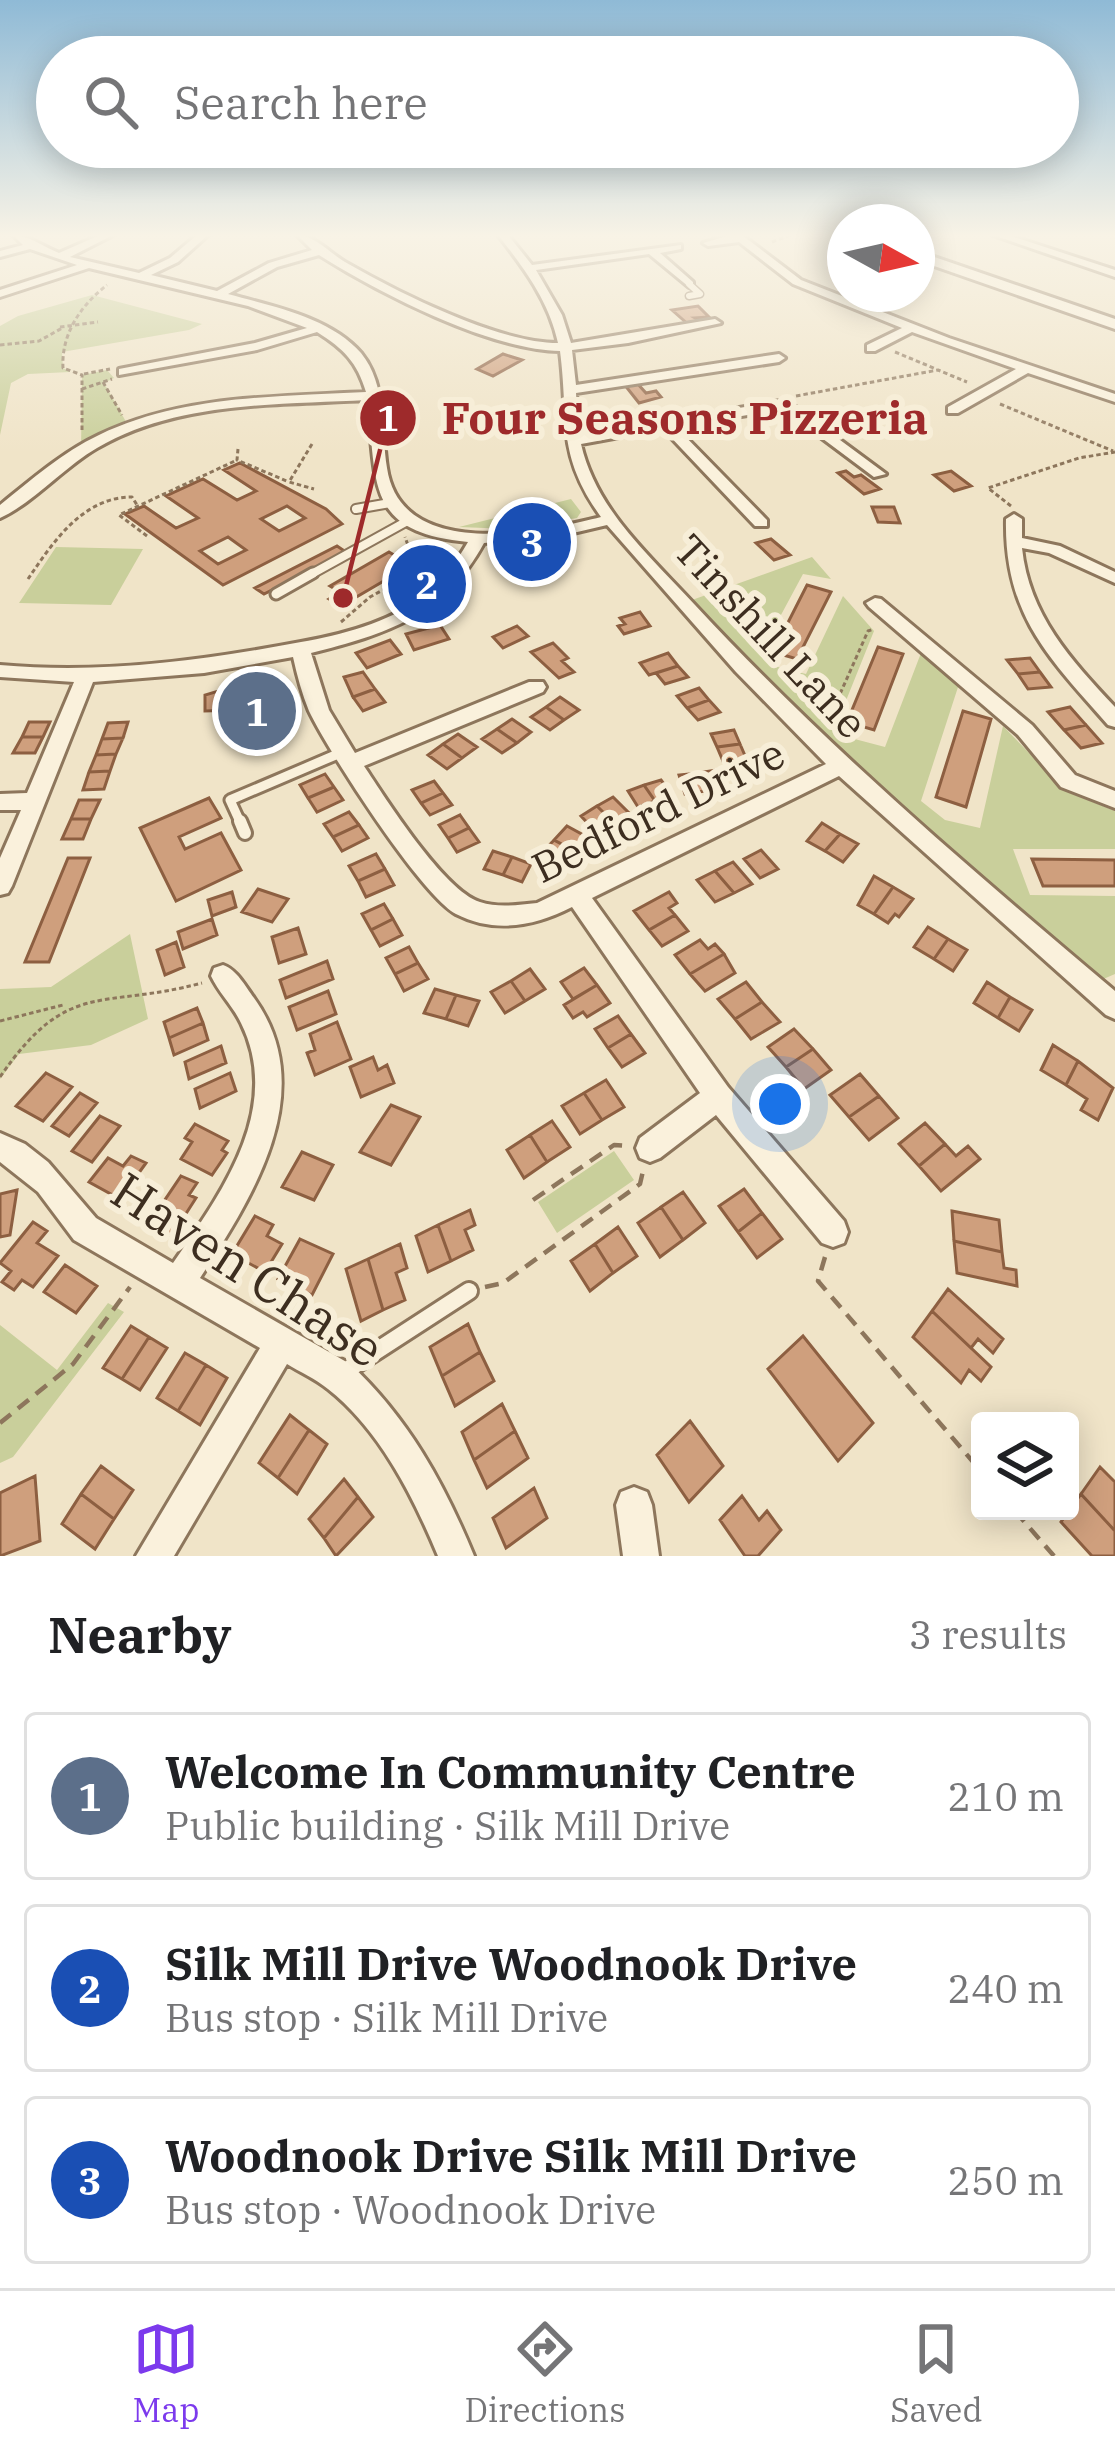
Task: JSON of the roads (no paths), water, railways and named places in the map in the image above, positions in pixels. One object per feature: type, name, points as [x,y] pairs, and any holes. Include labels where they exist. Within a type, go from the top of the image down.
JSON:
[{"type":"street","points":[[250,308],[319,328],[345,344],[363,364],[373,396],[380,472],[390,503],[406,522],[478,539],[524,538],[613,519]]},
{"type":"street","points":[[436,308],[515,341],[566,346],[715,323]]},
{"type":"street","name":"Tinshill Lane","points":[[549,308],[566,346],[571,440],[590,489],[613,519],[732,658],[838,766],[1115,1007]]},
{"type":"street","points":[[860,308],[1115,398]]},
{"type":"street","points":[[1068,308],[1115,324]]},
{"type":"street","points":[[124,372],[257,346],[319,328]]},
{"type":"street","points":[[875,346],[911,328]]},
{"type":"street","points":[[568,390],[779,358]]},
{"type":"street","points":[[953,410],[1028,368]]},
{"type":"street","points":[[0,513],[81,450],[129,427],[204,410],[373,396]]},
{"type":"street","points":[[571,440],[778,404],[793,406],[879,474]]},
{"type":"street","points":[[667,426],[761,523]]},
{"type":"street","points":[[1014,519],[1012,569],[1030,614],[1053,651],[1115,720]]},
{"type":"street","points":[[0,671],[87,674],[208,664],[334,640],[405,616],[446,588],[478,539]]},
{"type":"street","points":[[1012,541],[1054,549],[1115,578]]},
{"type":"street","points":[[875,603],[1025,730],[1068,781],[1115,800]]},
{"type":"street","name":"Bedford Drive","points":[[300,648],[323,718],[440,890],[457,903],[509,918],[540,911],[577,894],[838,766]]},
{"type":"street","points":[[0,886],[87,674]]},
{"type":"street","points":[[349,756],[536,687]]},
{"type":"street","points":[[0,802],[36,801]]},
{"type":"street","points":[[577,894],[718,1096],[833,1232]]},
{"type":"street","points":[[177,1286],[243,1185],[270,1098],[266,1044],[256,1018],[223,976]]},
{"type":"street","points":[[650,1148],[718,1096]]},
{"type":"street","name":"Haven Chase","points":[[0,1147],[26,1158],[59,1189],[85,1229],[338,1376],[368,1402],[434,1504],[456,1556]]},
{"type":"street","points":[[154,1556],[280,1345]]},
{"type":"street","points":[[634,1504],[641,1556]]},
{"type":"lane","points":[[356,509],[390,503]]},
{"type":"lane","points":[[276,594],[406,522]]},
{"type":"lane","points":[[244,833],[230,800],[349,756]]},
{"type":"lane","points":[[338,1376],[469,1291]]},
{"type":"place","name":"Woodnook Drive Silk Mill Drive","points":[[532,542]]},
{"type":"place","name":"Silk Mill Drive Woodnook Drive","points":[[427,584]]},
{"type":"place","name":"Four Seasons Pizzeria","points":[[343,598]]},
{"type":"place","name":"Welcome In Community Centre","points":[[257,711]]}]
